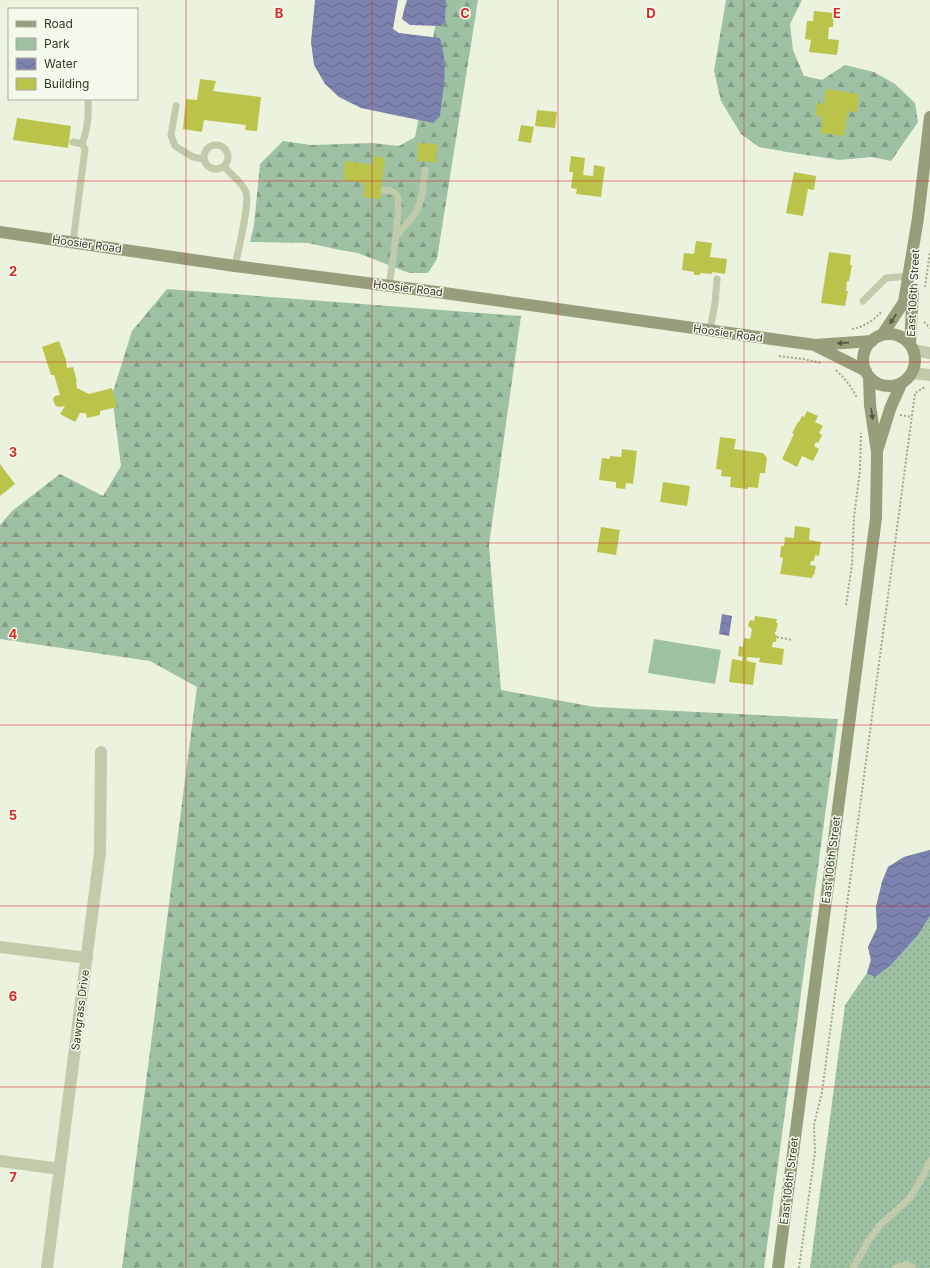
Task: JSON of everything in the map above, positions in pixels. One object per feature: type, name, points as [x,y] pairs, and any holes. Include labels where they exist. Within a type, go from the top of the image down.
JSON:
[{"type":"street","name":"East 106th Street","points":[[877,338],[904,302],[915,243],[930,117]]},
{"type":"street","name":"Hoosier Road","points":[[0,232],[235,266],[815,345],[877,338]]},
{"type":"street","name":"East 106th Street","points":[[912,347],[915,243]]},
{"type":"street","points":[[891,334],[899,336],[906,340],[912,347],[916,361],[909,378],[901,384],[894,386],[880,385],[867,374],[863,361],[864,352],[868,344],[877,338],[891,334]]},
{"type":"street","name":"Hoosier Road","points":[[815,345],[867,374]]},
{"type":"street","points":[[912,347],[930,353]]},
{"type":"street","points":[[912,373],[930,375]]},
{"type":"street","name":"East 106th Street","points":[[778,1268],[875,525],[877,452],[867,374]]},
{"type":"street","name":"East 106th Street","points":[[877,452],[890,409],[901,384]]},
{"type":"street","name":"Sawgrass Drive","points":[[47,1268],[100,852],[101,752]]},
{"type":"street","points":[[0,947],[87,958]]},
{"type":"street","points":[[0,1161],[60,1169]]},
{"type":"lane","points":[[82,144],[88,117],[88,100]]},
{"type":"lane","points":[[176,106],[171,135],[175,146],[193,157],[204,159]]},
{"type":"lane","points":[[73,142],[82,144],[85,149],[73,242]]},
{"type":"lane","points":[[214,145],[224,148],[228,155],[224,166],[218,168],[210,167],[204,159],[207,148],[214,145]]},
{"type":"lane","points":[[224,166],[246,192],[246,206],[235,266]]},
{"type":"lane","points":[[395,238],[414,215],[422,191],[425,170]]},
{"type":"lane","points":[[384,190],[392,191],[398,197],[399,212],[389,286]]},
{"type":"lane","points":[[863,301],[886,278],[909,276]]},
{"type":"lane","points":[[710,330],[715,303],[717,279]]},
{"type":"lane","points":[[853,1268],[869,1240],[880,1225],[909,1199],[921,1180],[930,1161]]},
{"type":"lane","points":[[895,1268],[907,1264],[913,1268]]},
{"type":"path","points":[[925,287],[930,251]]},
{"type":"path","points":[[921,319],[930,328]]},
{"type":"path","points":[[779,356],[803,359],[828,366]]},
{"type":"path","points":[[799,1268],[815,1152],[814,1126],[823,1084],[916,393],[923,388],[930,386]]},
{"type":"path","points":[[846,605],[852,564],[854,517],[860,470],[861,430]]},
{"type":"path","points":[[777,637],[792,640]]},
{"type":"green space","points":[[440,0],[478,0],[437,259],[428,273],[409,273],[358,253],[308,243],[250,242],[254,225],[260,164],[283,141],[311,145],[372,143],[399,146],[415,137]]},
{"type":"green space","points":[[726,0],[802,0],[790,24],[793,50],[804,76],[822,80],[845,65],[874,72],[895,84],[915,103],[918,122],[891,161],[872,157],[839,160],[759,147],[741,134],[721,101],[714,71]]},
{"type":"green space","points":[[167,289],[521,316],[489,545],[501,690],[595,707],[838,719],[764,1268],[122,1268],[197,687],[150,661],[0,639],[0,525],[12,511],[60,474],[103,496],[121,466],[112,395],[132,331]]},
{"type":"green space","points":[[654,639],[721,650],[715,684],[648,673]]},
{"type":"green space","points":[[930,850],[930,1268],[810,1268],[845,1005],[867,973],[871,960],[868,947],[877,928],[876,907],[882,882],[888,867],[904,857]]},
{"type":"water","points":[[315,0],[398,0],[393,29],[399,33],[440,38],[443,48],[445,68],[440,116],[433,123],[361,108],[339,97],[325,84],[314,65],[311,42]]},
{"type":"water","points":[[407,0],[446,0],[445,22],[441,26],[410,25],[402,19]]},
{"type":"water","points":[[722,614],[732,616],[729,636],[719,634]]},
{"type":"water","points":[[930,850],[930,916],[917,936],[891,965],[875,977],[867,973],[871,960],[868,947],[877,928],[876,907],[882,882],[888,867],[904,857]]},
{"type":"building","points":[[814,11],[834,13],[833,27],[829,27],[828,39],[839,40],[837,55],[809,52],[811,40],[805,39],[807,21],[813,21]]},
{"type":"building","points":[[200,79],[216,81],[213,91],[261,97],[257,131],[245,130],[246,125],[204,120],[202,132],[183,129],[186,99],[197,100]]},
{"type":"building","points":[[826,89],[859,94],[857,113],[848,111],[844,136],[820,133],[823,117],[815,116],[817,103],[824,104]]},
{"type":"building","points":[[537,110],[557,112],[555,128],[535,126]]},
{"type":"building","points":[[17,118],[71,126],[68,148],[13,140]]},
{"type":"building","points":[[521,125],[534,127],[531,143],[518,141]]},
{"type":"building","points":[[418,143],[437,144],[436,162],[417,161]]},
{"type":"building","points":[[374,156],[385,158],[380,199],[363,197],[365,183],[343,180],[345,161],[373,165]]},
{"type":"building","points":[[571,156],[585,158],[583,175],[593,176],[594,165],[605,167],[601,197],[576,194],[577,189],[571,188],[573,172],[569,172]]},
{"type":"building","points":[[794,172],[816,176],[814,190],[808,189],[803,216],[786,213]]},
{"type":"building","points":[[696,241],[712,243],[710,257],[727,259],[725,274],[712,272],[712,274],[700,273],[700,275],[694,275],[694,272],[682,270],[684,253],[694,254]]},
{"type":"building","points":[[829,252],[851,255],[850,265],[852,265],[849,281],[847,281],[846,291],[848,291],[845,306],[821,303]]},
{"type":"building","points":[[59,341],[66,360],[67,368],[73,367],[77,388],[89,394],[112,388],[117,407],[100,411],[100,415],[87,418],[86,413],[80,413],[75,422],[60,414],[65,406],[58,407],[55,405],[53,399],[55,396],[60,395],[54,375],[51,375],[42,347]]},
{"type":"building","points":[[807,411],[818,416],[815,422],[823,426],[819,433],[822,435],[818,443],[816,442],[814,446],[819,449],[813,461],[802,456],[797,467],[782,459],[794,434],[792,433],[802,416],[804,417]]},
{"type":"building","points":[[720,437],[736,439],[734,449],[763,453],[767,458],[765,473],[760,473],[758,488],[748,487],[748,489],[730,487],[731,477],[721,476],[722,470],[716,469]]},
{"type":"building","points":[[622,449],[637,451],[633,484],[626,483],[625,489],[616,488],[616,482],[599,480],[602,458],[610,459],[610,456],[621,457]]},
{"type":"building","points":[[0,464],[15,484],[0,496]]},
{"type":"building","points":[[663,482],[690,486],[687,506],[660,502]]},
{"type":"building","points":[[795,526],[810,528],[809,540],[821,542],[819,556],[815,555],[814,561],[811,561],[810,565],[816,566],[812,578],[780,574],[783,558],[780,557],[781,546],[784,546],[785,537],[794,538]]},
{"type":"building","points":[[601,527],[620,530],[616,555],[597,552]]},
{"type":"building","points":[[755,616],[777,619],[776,623],[778,623],[775,632],[775,635],[777,635],[776,642],[773,642],[772,647],[784,649],[782,665],[759,662],[760,658],[747,657],[747,661],[756,663],[753,685],[729,682],[732,659],[742,661],[743,657],[738,656],[739,646],[743,647],[744,638],[750,639],[752,629],[748,626],[751,620],[754,621]]}]
